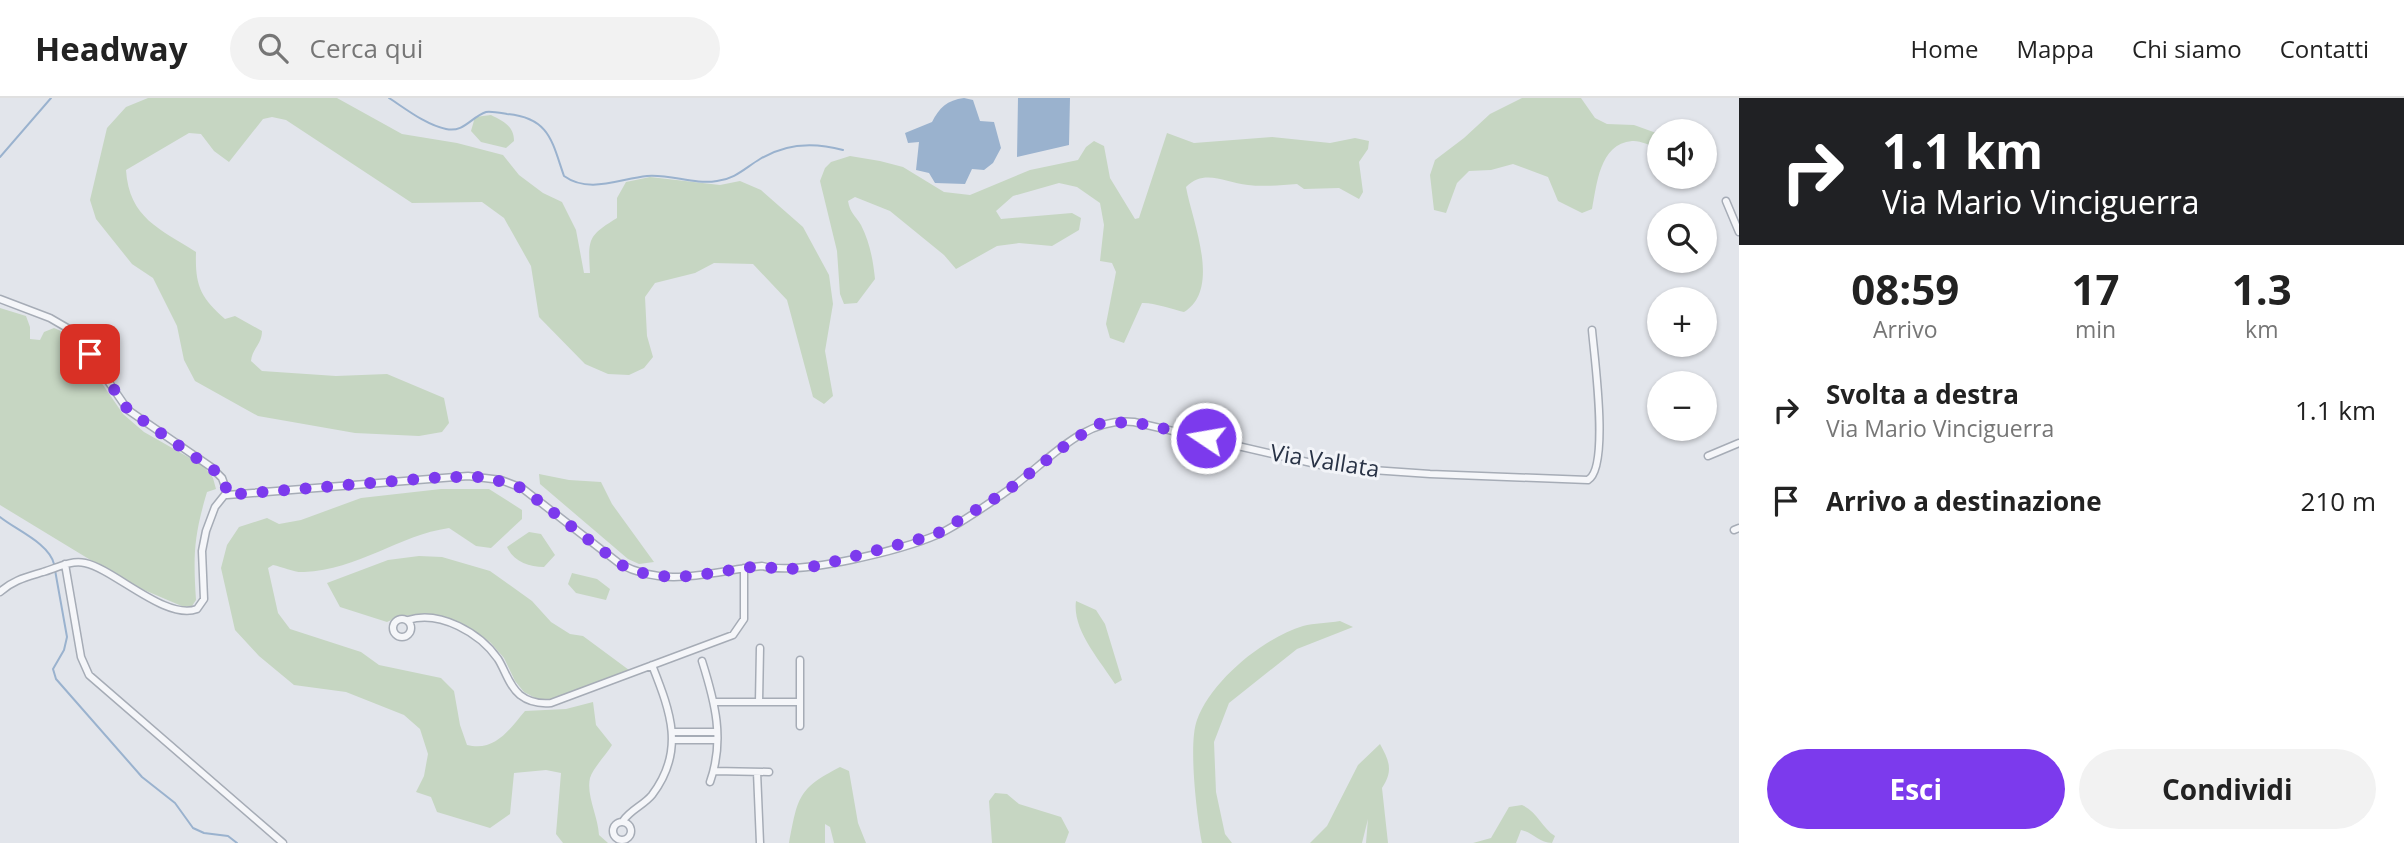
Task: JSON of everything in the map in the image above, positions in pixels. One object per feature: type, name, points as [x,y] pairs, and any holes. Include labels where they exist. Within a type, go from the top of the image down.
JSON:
[{"type":"street","points":[[1726,201],[1739,232]]},
{"type":"street","points":[[0,299],[50,318],[72,331],[128,410],[215,471],[225,482],[227,495],[215,507],[207,527],[202,551],[204,601],[196,610],[183,611],[133,590],[88,564],[65,564],[24,577],[0,592]]},
{"type":"street","name":"Via Vallata","points":[[227,495],[455,477],[486,477],[522,488],[620,564],[659,578],[744,568],[806,568],[929,538],[1007,491],[1091,428],[1112,421],[1158,427],[1329,467],[1589,480],[1594,474],[1600,428],[1592,330]]},
{"type":"street","points":[[1708,456],[1739,443]]},
{"type":"street","points":[[65,564],[80,652],[87,672],[283,843]]},
{"type":"street","points":[[408,620],[441,621],[473,634],[494,653],[516,691],[537,703],[553,702],[738,631],[745,610],[744,568]]},
{"type":"street","points":[[759,702],[760,648]]},
{"type":"street","points":[[800,660],[800,726]]},
{"type":"street","points":[[702,661],[715,702],[718,732],[714,771],[710,782]]},
{"type":"street","points":[[624,821],[656,789],[667,765],[673,736],[670,713],[652,665]]},
{"type":"street","points":[[715,702],[800,702]]},
{"type":"street","points":[[673,736],[718,732]]},
{"type":"street","points":[[673,736],[717,740]]},
{"type":"street","points":[[714,771],[769,772]]},
{"type":"street","points":[[757,772],[760,843]]},
{"type":"green space","points":[[148,98],[337,98],[402,134],[457,143],[503,155],[519,175],[543,193],[562,202],[576,230],[584,273],[590,273],[589,252],[592,239],[600,229],[617,218],[617,198],[626,182],[650,177],[720,185],[740,181],[761,190],[803,227],[829,275],[833,304],[825,351],[833,396],[824,404],[813,397],[787,300],[753,264],[714,263],[695,273],[655,283],[645,297],[647,336],[653,357],[644,368],[629,375],[608,374],[585,364],[539,317],[531,266],[504,218],[482,202],[412,203],[286,120],[272,117],[263,119],[229,162],[214,151],[201,134],[189,133],[126,170],[133,200],[140,211],[159,229],[196,252],[198,282],[210,304],[225,319],[235,316],[262,331],[251,361],[262,371],[336,376],[387,374],[444,398],[449,423],[442,432],[419,436],[355,433],[258,416],[195,381],[184,360],[177,326],[153,278],[132,264],[96,219],[90,200],[107,128],[126,107]]},
{"type":"green space","points":[[1522,98],[1581,98],[1595,118],[1607,124],[1634,125],[1647,130],[1647,144],[1632,141],[1613,150],[1601,167],[1592,209],[1582,213],[1558,201],[1548,177],[1513,164],[1491,170],[1469,171],[1457,183],[1446,213],[1434,210],[1430,175],[1435,160],[1490,114]]},
{"type":"green space","points":[[491,115],[504,122],[512,131],[514,141],[506,148],[481,142],[471,131],[475,117]]},
{"type":"green space","points":[[1167,133],[1194,143],[1272,137],[1330,143],[1355,138],[1369,141],[1368,149],[1359,162],[1363,192],[1359,199],[1339,188],[1304,189],[1297,184],[1254,186],[1208,177],[1193,181],[1186,187],[1202,254],[1201,288],[1195,301],[1184,312],[1142,303],[1124,343],[1110,338],[1106,324],[1116,272],[1112,263],[1100,261],[1104,225],[1100,203],[1077,187],[1059,183],[1013,196],[996,211],[1001,219],[1072,213],[1081,218],[1079,230],[1052,246],[1019,243],[997,246],[956,269],[944,255],[890,211],[855,197],[848,201],[867,238],[875,279],[857,303],[844,304],[840,294],[837,251],[820,181],[825,168],[831,162],[850,156],[880,161],[903,167],[944,192],[970,195],[1030,170],[1078,160],[1086,147],[1094,141],[1104,146],[1110,178],[1135,219],[1139,218]]},
{"type":"green space","points":[[0,308],[26,316],[30,339],[40,340],[44,332],[54,328],[68,334],[123,414],[144,432],[204,466],[213,478],[216,489],[207,492],[197,533],[196,600],[192,606],[184,607],[130,584],[0,505]]},
{"type":"green space","points":[[539,474],[569,480],[601,482],[612,504],[654,562],[639,564],[628,559],[540,484]]},
{"type":"green space","points":[[441,489],[489,489],[522,510],[522,519],[491,548],[476,546],[449,528],[324,570],[300,572],[273,565],[268,568],[278,613],[290,629],[361,652],[379,665],[441,678],[454,691],[460,725],[467,745],[486,745],[500,738],[525,711],[566,709],[593,702],[596,725],[612,745],[594,770],[589,785],[599,835],[608,843],[563,843],[556,834],[561,773],[546,770],[514,773],[510,814],[490,828],[437,812],[431,797],[416,792],[424,776],[428,754],[420,729],[404,715],[346,692],[294,685],[259,656],[235,630],[221,568],[227,545],[239,527],[267,518],[279,524],[301,520],[361,498]]},
{"type":"green space","points":[[529,532],[541,534],[555,555],[544,567],[523,563],[507,547]]},
{"type":"green space","points":[[419,556],[442,557],[490,571],[532,601],[551,622],[570,634],[583,636],[629,670],[548,700],[537,699],[524,692],[515,681],[504,658],[490,642],[461,623],[430,614],[400,616],[387,622],[340,607],[327,583],[388,560]]},
{"type":"green space","points":[[572,573],[597,579],[610,589],[606,600],[576,593],[568,584]]},
{"type":"green space","points":[[1076,601],[1096,610],[1105,624],[1122,680],[1115,684],[1083,634],[1078,623]]},
{"type":"green space","points":[[1340,621],[1353,627],[1297,649],[1229,703],[1214,742],[1216,792],[1225,834],[1232,843],[1202,843],[1193,745],[1197,720],[1204,705],[1226,676],[1272,640],[1303,626]]},
{"type":"green space","points":[[1380,744],[1389,766],[1382,788],[1388,843],[1366,843],[1368,819],[1362,843],[1310,843],[1327,826],[1358,765]]},
{"type":"green space","points":[[840,767],[849,771],[858,823],[866,843],[834,843],[830,827],[825,824],[825,843],[789,843],[802,796],[815,782]]},
{"type":"green space","points":[[995,793],[1007,794],[1019,804],[1061,817],[1069,832],[1065,843],[992,843],[989,801]]},
{"type":"green space","points":[[1522,805],[1532,811],[1555,836],[1552,843],[1521,830],[1516,843],[1473,843],[1491,838],[1509,807]]},
{"type":"water","points":[[964,98],[973,100],[980,121],[994,122],[1001,148],[993,163],[984,170],[972,169],[965,184],[935,183],[929,173],[916,170],[919,142],[908,143],[905,133],[932,122],[944,106]]},
{"type":"water","points":[[1018,98],[1070,98],[1069,145],[1017,157]]},
{"type":"waterway","points":[[0,157],[51,98]]},
{"type":"waterway","points":[[389,98],[424,120],[452,130],[488,112],[521,116],[541,126],[547,134],[564,176],[584,184],[604,184],[647,176],[700,182],[717,181],[735,176],[760,159],[790,147],[811,145],[843,150]]},
{"type":"waterway","points":[[0,517],[39,543],[51,556],[54,564]]},
{"type":"waterway","points":[[55,570],[67,637],[64,650],[53,669],[56,679],[142,777],[175,803],[193,828],[204,833],[228,836],[237,843]]},
{"type":"route","points":[[90,354],[128,410],[208,464],[225,482],[227,495],[443,477],[486,477],[522,488],[620,564],[647,576],[659,578],[762,566],[793,570],[929,538],[1007,491],[1071,441],[1101,423],[1134,422],[1206,438]]}]
